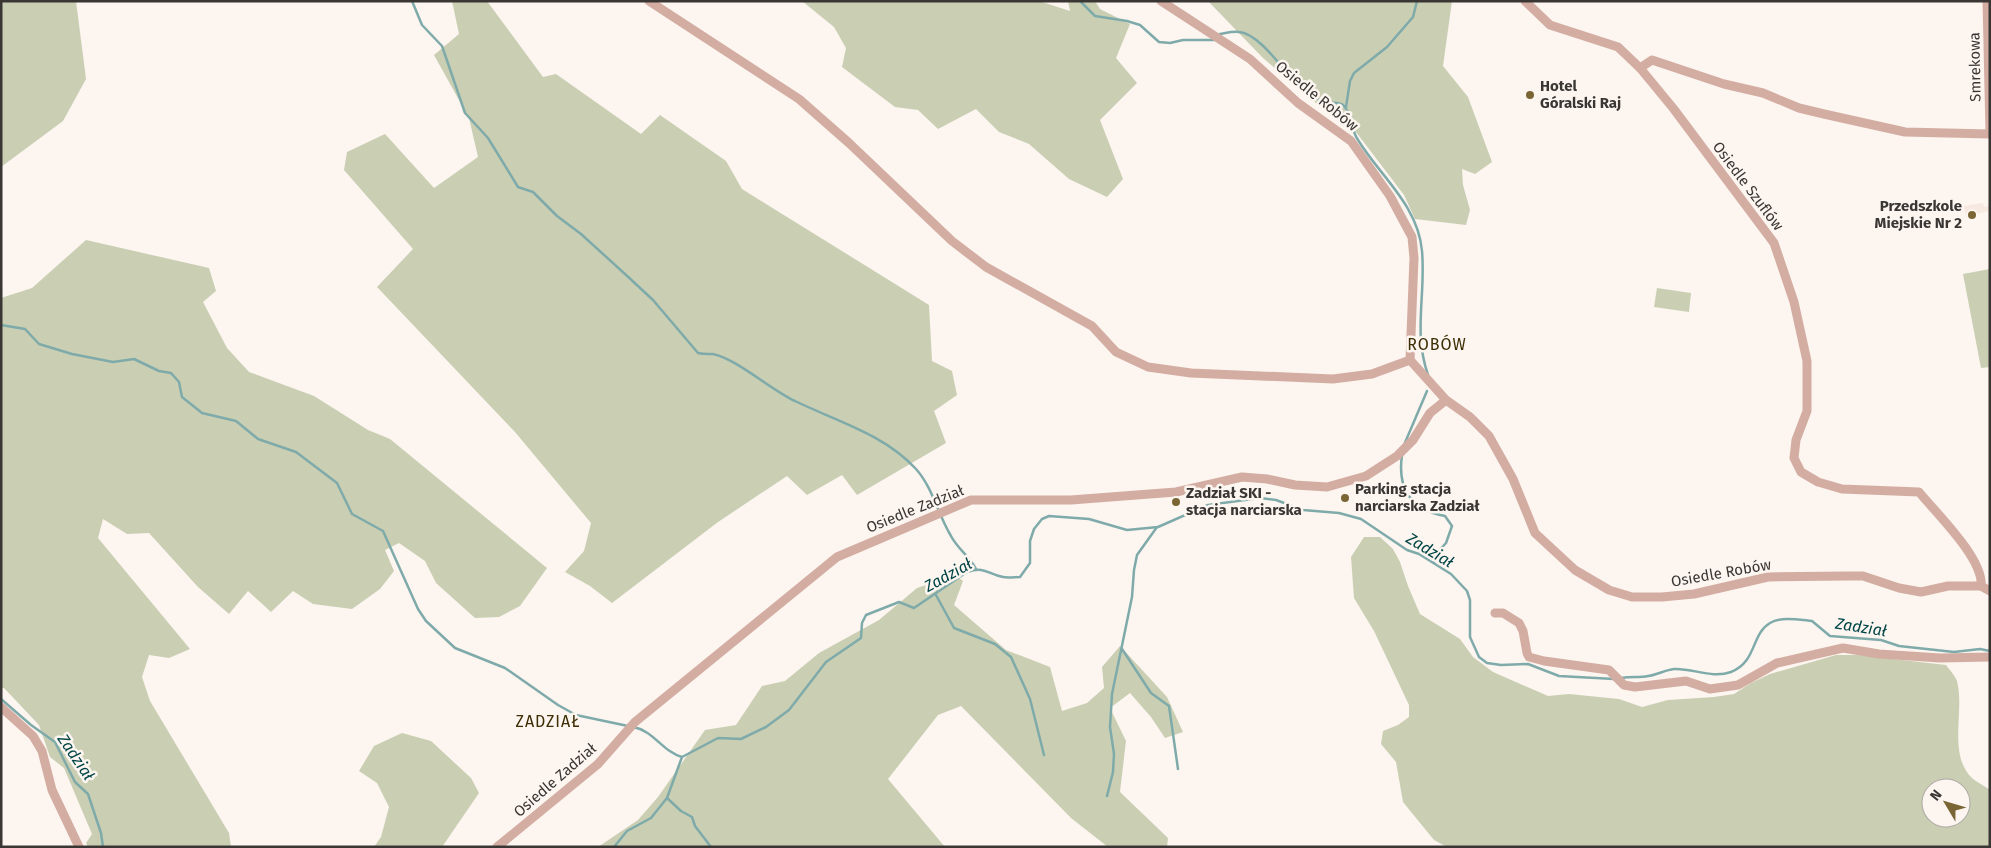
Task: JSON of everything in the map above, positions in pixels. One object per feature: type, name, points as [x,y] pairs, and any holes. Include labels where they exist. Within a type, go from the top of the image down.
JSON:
[{"type":"street","points":[[649,1],[799,99],[850,144],[952,241],[986,267],[1092,326],[1116,352],[1148,367],[1192,373],[1333,379],[1372,374],[1410,360]]},
{"type":"street","name":"Osiedle Robów","points":[[1161,1],[1250,59],[1298,103],[1350,140],[1390,196],[1412,237],[1414,258],[1410,360],[1446,400],[1470,417],[1489,436],[1513,479],[1535,533],[1575,570],[1609,590],[1632,597],[1694,594],[1768,577],[1863,576],[1900,588],[1921,592],[1948,586],[1986,588]]},
{"type":"street","name":"Osiedle Szuflów","points":[[1525,1],[1550,25],[1618,47],[1640,68],[1673,108],[1774,243],[1794,302],[1807,361],[1807,411],[1796,440],[1794,458],[1800,472],[1818,482],[1842,489],[1919,492],[1954,533],[1975,563],[1986,588]]},
{"type":"street","name":"Smrekowa","points":[[1987,1],[1990,134]]},
{"type":"street","points":[[1640,68],[1652,60],[1724,84],[1763,93],[1799,108],[1905,132],[1990,134]]},
{"type":"street","name":"Osiedle Zadział","points":[[497,847],[598,764],[635,722],[837,557],[873,540],[971,500],[1071,500],[1176,492],[1242,477],[1267,479],[1295,485],[1327,487],[1366,476],[1397,456],[1410,444],[1425,419],[1446,400]]},
{"type":"street","points":[[1495,613],[1503,613],[1519,623],[1529,657],[1544,661],[1602,668],[1617,679],[1635,687],[1686,681],[1710,689],[1738,685],[1777,663],[1844,648],[1879,654],[1940,658],[1990,657]]},
{"type":"street","points":[[1,707],[33,736],[42,751],[52,790],[79,847]]},
{"type":"shaded area","name":"Przedszkole Miejskie Nr 2","points":[[1983,203],[1984,207],[1990,206],[1990,229],[1988,211],[1966,217],[1964,206]]},
{"type":"green space","points":[[1,1],[76,1],[86,79],[63,121],[1,167]]},
{"type":"green space","points":[[452,1],[487,1],[543,77],[556,74],[641,134],[660,115],[726,161],[742,189],[929,305],[932,361],[952,371],[957,395],[934,411],[946,443],[857,495],[842,475],[807,495],[787,476],[718,522],[612,603],[590,586],[565,572],[584,551],[591,523],[515,432],[377,287],[413,249],[344,170],[347,152],[385,134],[434,188],[478,157],[469,118],[434,55],[459,34]]},
{"type":"green space","points":[[802,1],[1039,1],[1070,11],[1068,1],[1095,1],[1100,9],[1130,24],[1116,58],[1137,83],[1100,120],[1123,179],[1107,197],[1069,179],[1029,144],[999,132],[976,109],[938,129],[918,110],[895,107],[842,67],[846,48],[834,27]]},
{"type":"green space","points":[[1208,1],[1452,1],[1443,66],[1468,97],[1492,162],[1475,174],[1462,169],[1463,185],[1470,210],[1466,225],[1415,219],[1404,195],[1356,132],[1325,111],[1263,58]]},
{"type":"green space","points":[[86,240],[209,268],[216,291],[203,302],[227,348],[249,372],[314,396],[368,430],[390,439],[547,568],[520,606],[499,617],[475,618],[436,583],[425,561],[399,543],[385,550],[394,571],[380,589],[352,609],[313,604],[293,591],[271,612],[248,591],[229,614],[198,587],[149,533],[127,534],[103,519],[98,538],[190,649],[169,658],[149,655],[142,677],[150,701],[229,833],[231,847],[88,847],[86,843],[92,834],[64,768],[50,757],[39,725],[4,688],[1,688],[1,298],[32,288]]},
{"type":"green space","points":[[1990,269],[1990,367],[1981,368],[1963,274]]},
{"type":"green space","points":[[1657,288],[1691,293],[1689,312],[1654,307]]},
{"type":"green space","points":[[1364,537],[1380,537],[1393,549],[1400,562],[1420,614],[1460,639],[1473,657],[1493,672],[1548,696],[1569,694],[1619,699],[1642,707],[1668,700],[1734,694],[1770,674],[1836,655],[1858,655],[1946,665],[1957,681],[1959,693],[1958,733],[1961,758],[1965,769],[1973,779],[1990,790],[1990,847],[1447,847],[1434,840],[1403,802],[1396,762],[1381,744],[1383,731],[1398,725],[1409,717],[1409,705],[1374,631],[1354,598],[1351,557]]},
{"type":"green space","points":[[955,575],[963,581],[954,605],[1006,650],[1050,667],[1062,711],[1087,703],[1104,688],[1102,667],[1120,646],[1167,697],[1183,732],[1165,738],[1151,717],[1130,693],[1110,708],[1126,741],[1120,792],[1168,838],[1167,847],[1108,847],[1071,818],[961,706],[938,715],[888,779],[945,847],[598,847],[638,820],[658,797],[705,730],[736,725],[762,686],[785,681],[819,653],[879,620],[917,588]]},
{"type":"green space","points":[[402,733],[431,741],[471,778],[479,793],[442,847],[374,847],[381,837],[389,807],[377,783],[359,771],[374,746]]},
{"type":"waterway","points":[[412,1],[422,25],[442,46],[465,113],[488,138],[518,187],[533,192],[557,216],[581,234],[625,274],[653,300],[698,353],[713,354],[733,362],[786,396],[859,429],[889,446],[903,457],[922,476],[946,528],[976,569]]},
{"type":"waterway","points":[[1080,1],[1095,16],[1140,25],[1159,42],[1215,40]]},
{"type":"waterway","points":[[1346,107],[1350,81],[1354,73],[1387,47],[1413,17],[1417,1]]},
{"type":"waterway","points":[[1220,34],[1239,32],[1254,38],[1295,82],[1309,94],[1321,101],[1344,106],[1358,140],[1406,205],[1419,235],[1422,251],[1421,344],[1428,375]]},
{"type":"waterway","points":[[1,325],[25,329],[39,344],[72,354],[113,362],[134,359],[159,371],[171,373],[179,382],[182,397],[202,413],[236,421],[258,439],[296,452],[337,483],[352,514],[383,531],[418,609],[426,621],[455,648],[505,668],[558,705],[576,715],[628,726]]},
{"type":"waterway","points":[[1404,445],[1427,391]]},
{"type":"waterway","points":[[1402,455],[1402,478],[1404,488],[1409,496],[1423,509],[1445,516],[1452,526],[1446,543],[1436,554],[1434,562]]},
{"type":"waterway","name":"Zadział","points":[[614,847],[627,831],[651,818],[667,798],[682,757],[718,738],[741,739],[766,727],[789,710],[826,662],[861,638],[862,623],[866,615],[899,602],[914,608],[967,572],[973,570],[983,570],[998,576],[1020,577],[1030,563],[1030,541],[1034,529],[1042,519],[1049,516],[1089,519],[1127,530],[1158,527],[1208,505],[1260,498],[1276,500],[1303,510],[1339,513],[1361,519],[1407,550],[1419,554],[1451,574],[1467,591],[1470,600],[1470,637],[1479,657],[1487,663],[1501,665],[1528,664],[1559,676],[1614,679]]},
{"type":"waterway","points":[[1107,796],[1113,772],[1114,754],[1110,727],[1112,694],[1132,597],[1134,570],[1137,555],[1157,527]]},
{"type":"waterway","points":[[936,595],[954,628],[995,644],[1011,657],[1030,699],[1044,755]]},
{"type":"waterway","name":"Zadział","points":[[1622,678],[1642,677],[1674,669],[1710,674],[1731,672],[1745,662],[1764,628],[1770,623],[1785,619],[1812,621],[1830,636],[1881,640],[1899,646],[1954,652],[1980,649],[1990,651]]},
{"type":"waterway","points":[[1122,649],[1151,693],[1169,706],[1178,769]]},
{"type":"waterway","name":"Zadział","points":[[1,699],[31,725],[55,742],[75,782],[88,794],[101,833],[103,847]]},
{"type":"waterway","points":[[633,727],[646,732],[669,751],[682,757]]},
{"type":"waterway","points":[[667,798],[681,811],[692,817],[695,826],[711,847]]},
{"type":"place","name":"Hotel Góralski Raj","points":[[1530,95]]},
{"type":"place","name":"Przedszkole Miejskie Nr 2","points":[[1972,215]]},
{"type":"place","name":"Parking stacja narciarska Zadział","points":[[1345,498]]},
{"type":"place","name":"Zadział SKI - stacja narciarska","points":[[1176,502]]},
{"type":"district","name":"ROBÓW","points":[[1437,344]]},
{"type":"district","name":"ZADZIAŁ","points":[[548,721]]}]
